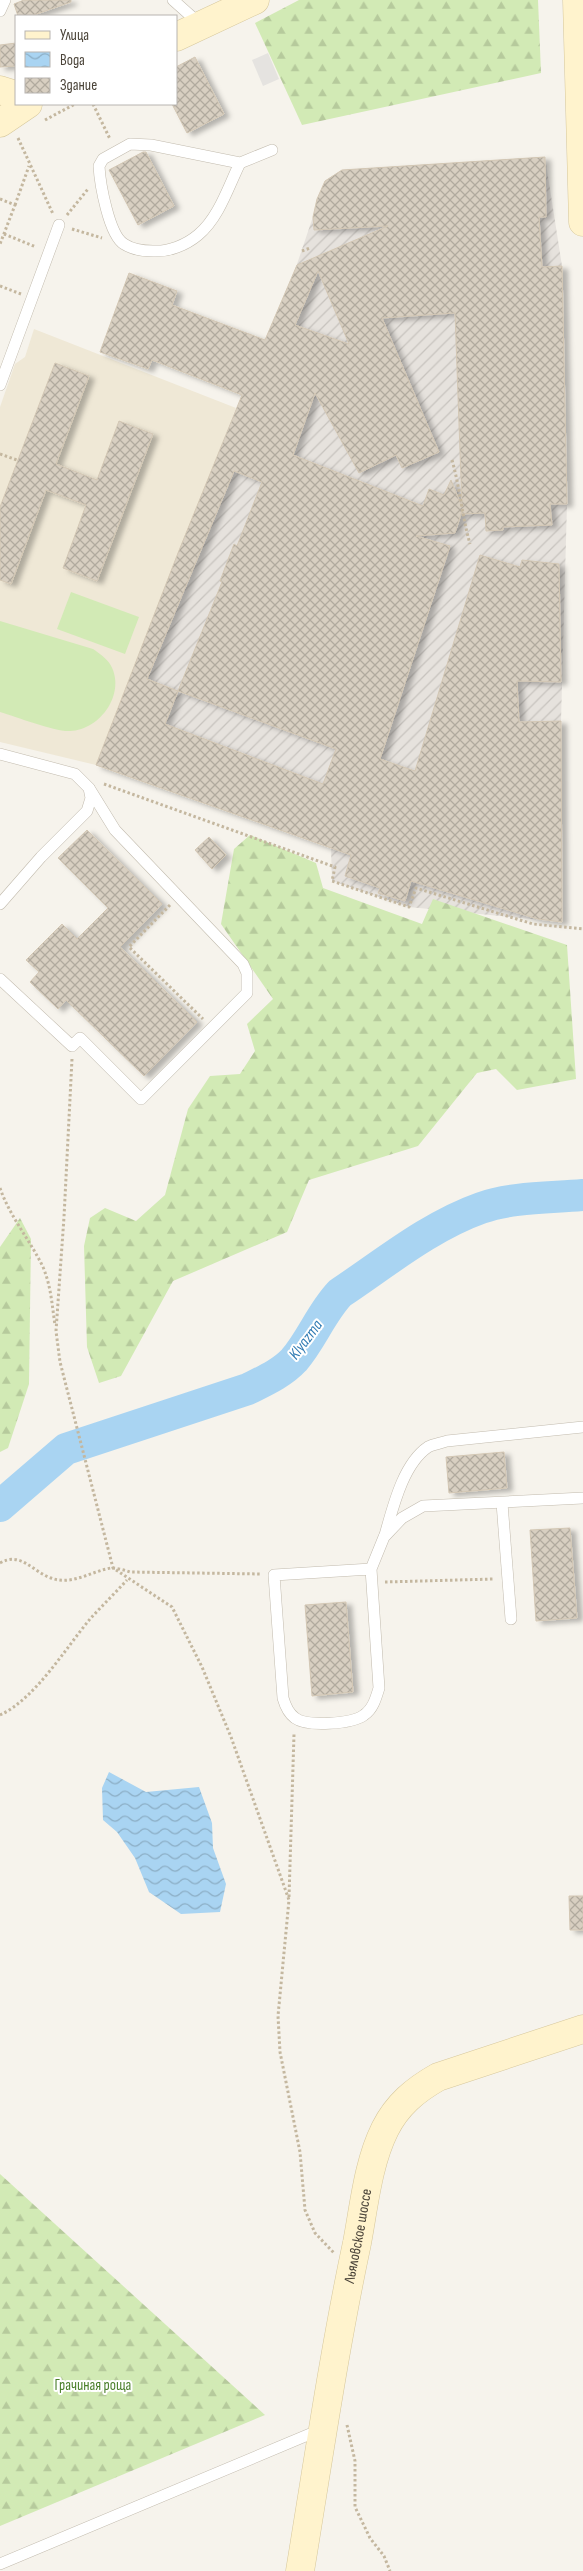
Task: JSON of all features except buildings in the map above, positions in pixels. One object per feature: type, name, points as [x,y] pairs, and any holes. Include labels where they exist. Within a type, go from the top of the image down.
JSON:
[{"type":"street","points":[[178,36],[254,0]]},
{"type":"street","points":[[577,0],[583,222]]},
{"type":"street","points":[[0,90],[15,95]]},
{"type":"street","points":[[8,129],[27,105]]},
{"type":"street","name":"Льяловское шоссе","points":[[300,2571],[335,2426],[351,2270],[378,2149],[388,2122],[404,2101],[418,2088],[438,2077],[583,2029]]},
{"type":"lane","points":[[0,10],[5,0]]},
{"type":"lane","points":[[173,0],[201,26]]},
{"type":"lane","points":[[240,163],[213,216],[200,234],[179,247],[157,252],[138,251],[122,244],[113,231],[99,166],[103,159],[116,151],[130,144],[151,145],[240,163],[272,150]]},
{"type":"lane","points":[[0,385],[59,225]]},
{"type":"lane","points":[[0,754],[75,774],[89,788],[115,830],[243,964],[247,973],[247,993],[141,1099],[80,1038],[72,1046],[0,979]]},
{"type":"lane","points":[[0,904],[41,857],[87,810],[91,798],[89,788]]},
{"type":"lane","points":[[371,1569],[274,1575],[283,1698],[286,1708],[294,1718],[315,1724],[349,1721],[364,1716],[373,1705],[379,1688],[371,1569],[384,1537],[398,1489],[414,1463],[428,1447],[447,1441],[583,1427]]},
{"type":"lane","points":[[384,1537],[402,1518],[424,1506],[583,1498]]},
{"type":"lane","points":[[502,1503],[511,1619]]},
{"type":"lane","points":[[0,2564],[335,2426]]},
{"type":"lane","points":[[9,2571],[12,2559]]},
{"type":"path","points":[[93,105],[116,151]]},
{"type":"path","points":[[8,129],[59,225],[122,244]]},
{"type":"path","points":[[0,244],[29,166]]},
{"type":"path","points":[[59,225],[100,175]]},
{"type":"path","points":[[0,199],[15,205]]},
{"type":"path","points":[[4,234],[49,252]]},
{"type":"path","points":[[302,251],[310,248]]},
{"type":"path","points":[[0,286],[32,298]]},
{"type":"path","points":[[0,454],[17,460]]},
{"type":"path","points":[[452,460],[460,487],[462,517],[470,544]]},
{"type":"path","points":[[75,774],[335,867],[332,881],[410,908],[416,888],[533,924],[583,929]]},
{"type":"path","points":[[179,897],[129,947],[212,1028]]},
{"type":"path","points":[[56,1331],[64,1217],[72,1046]]},
{"type":"path","points":[[0,1188],[12,1216],[42,1266],[49,1284],[60,1362],[113,1568],[127,1580],[172,1607],[202,1666],[250,1786],[289,1900]]},
{"type":"path","points":[[0,1564],[8,1559],[24,1561],[52,1579],[78,1579],[113,1568],[130,1572],[274,1575]]},
{"type":"path","points":[[372,1583],[508,1579]]},
{"type":"path","points":[[0,1714],[8,1711],[32,1690],[91,1618],[127,1580]]},
{"type":"path","points":[[294,1718],[289,1900],[278,2016],[280,2052],[300,2152],[305,2210],[315,2233],[351,2270]]},
{"type":"path","points":[[335,2426],[356,2461],[355,2507],[370,2538],[384,2556],[390,2571]]},
{"type":"shaded area","points":[[268,53],[279,79],[263,86],[252,60]]},
{"type":"shaded area","points":[[545,157],[562,266],[567,504],[561,721],[562,922],[409,907],[332,881],[331,848],[96,765],[178,553],[294,273],[325,181],[342,170]]},
{"type":"shaded area","points":[[34,329],[236,408],[96,765],[0,742],[0,407],[15,364],[25,357]]},
{"type":"green space","points":[[299,0],[538,0],[541,73],[302,125],[255,23]]},
{"type":"green space","points":[[71,592],[139,617],[125,654],[57,629]]},
{"type":"green space","points":[[0,621],[93,649],[104,658],[110,664],[115,686],[113,697],[101,717],[81,729],[63,731],[0,712]]},
{"type":"green space","points":[[250,835],[316,863],[323,888],[422,924],[433,899],[567,945],[576,1079],[517,1090],[496,1069],[477,1073],[418,1146],[309,1180],[287,1232],[173,1281],[121,1376],[99,1383],[87,1347],[84,1246],[90,1218],[105,1208],[136,1221],[165,1195],[188,1109],[210,1076],[240,1074],[255,1051],[247,1024],[273,999],[221,924],[234,849]]},
{"type":"green space","points":[[20,1218],[31,1239],[29,1384],[8,1448],[0,1452],[0,1247]]},
{"type":"green space","name":"Грачиная роща","points":[[0,2174],[265,2415],[0,2526]]},
{"type":"water","points":[[109,1772],[146,1792],[199,1787],[212,1823],[213,1848],[226,1884],[220,1912],[181,1914],[149,1892],[135,1858],[117,1832],[103,1820],[102,1788]]},
{"type":"waterway","name":"Klyazma","points":[[0,1506],[66,1449],[248,1389],[278,1373],[294,1360],[327,1309],[340,1293],[408,1246],[444,1225],[493,1204],[531,1198],[583,1195]]}]
